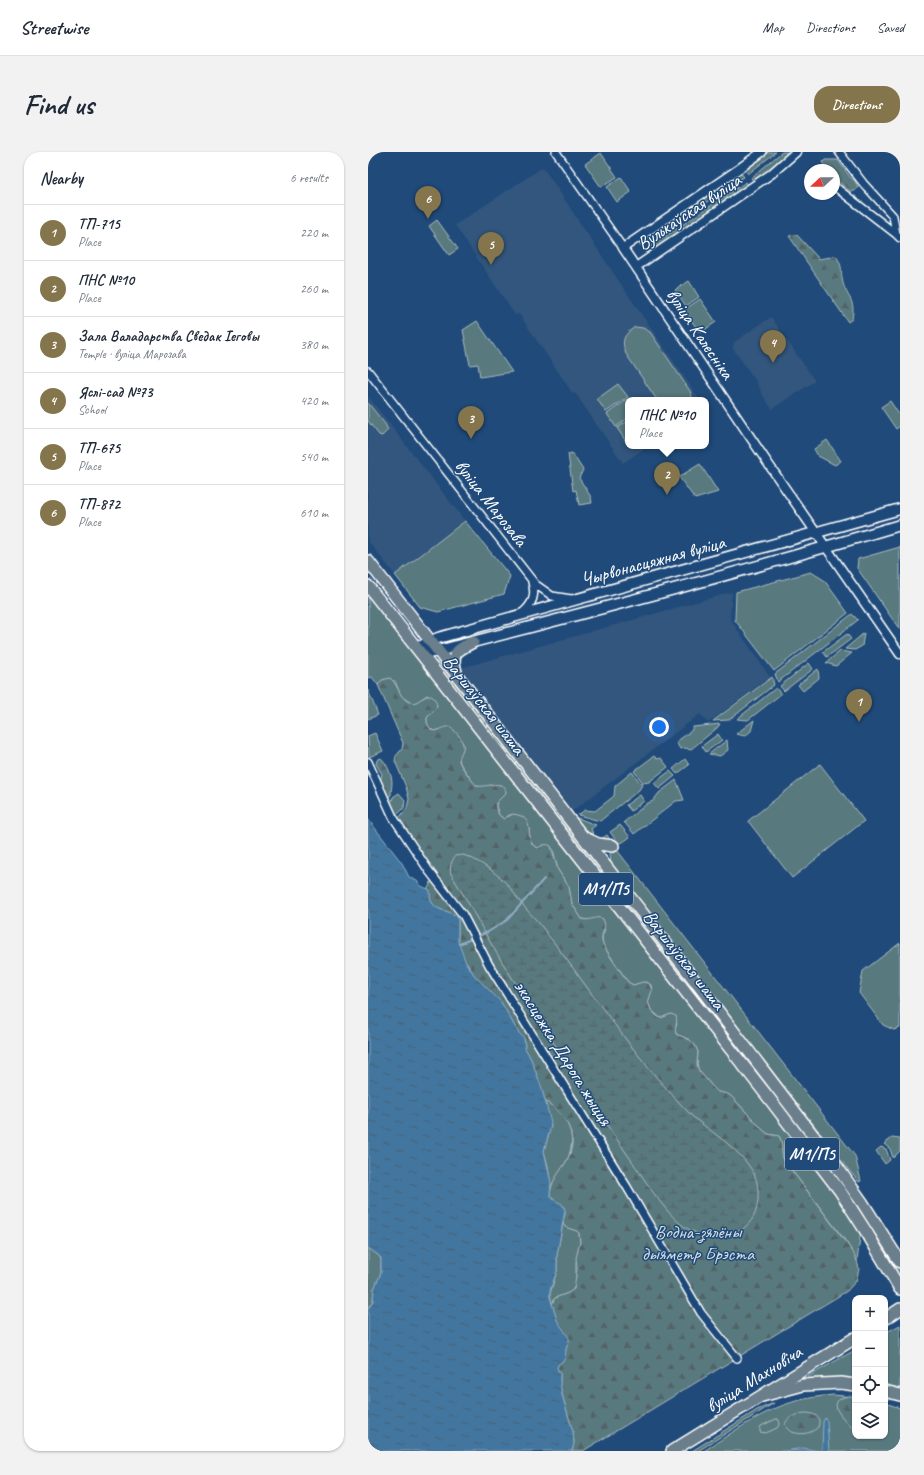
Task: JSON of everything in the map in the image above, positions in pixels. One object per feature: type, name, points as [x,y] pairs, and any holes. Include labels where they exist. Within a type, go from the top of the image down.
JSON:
[{"type":"main road","name":"Чырвонасцяжная вуліца","points":[[419,651],[430,641],[900,509]]},
{"type":"main road","name":"Чырвонасцяжная вуліца","points":[[419,651],[438,651],[579,615],[826,547],[900,525]]},
{"type":"main road","name":"Варшаўская шаша","points":[[368,561],[782,1094],[862,1202],[900,1262]]},
{"type":"main road","name":"Варшаўская шаша","points":[[368,586],[754,1078],[840,1191],[900,1289]]},
{"type":"main road","points":[[456,675],[453,660],[457,652],[473,642]]},
{"type":"main road","points":[[582,836],[598,844],[613,846],[607,855],[606,860],[608,869]]},
{"type":"main road","points":[[754,1078],[763,1070]]},
{"type":"main road","points":[[772,1102],[782,1094]]},
{"type":"main road","points":[[888,1317],[900,1309]]},
{"type":"main road","name":"вуліца Махновіча","points":[[672,1451],[852,1340]]},
{"type":"main road","points":[[762,1396],[803,1385],[841,1383],[852,1385]]},
{"type":"main road","points":[[888,1392],[900,1395]]},
{"type":"street","name":"вуліца Калесніка","points":[[556,152],[900,654]]},
{"type":"street","name":"Вулькаўская вуліца","points":[[623,248],[762,152]]},
{"type":"street","name":"Вулькаўская вуліца","points":[[636,267],[771,174],[796,152]]},
{"type":"street","points":[[839,152],[863,183],[893,216],[898,236]]},
{"type":"street","points":[[840,191],[898,236]]},
{"type":"street","name":"вуліца Марозава","points":[[368,371],[539,588],[552,596],[564,599],[579,599]]},
{"type":"street","name":"вуліца Марозава","points":[[516,616],[527,609],[533,600],[534,589],[530,578]]},
{"type":"street","name":"экасцежка Дарога жыцця","points":[[368,762],[393,817],[428,871],[463,915],[489,965],[627,1187],[697,1307],[738,1358]]},
{"type":"shaded area","points":[[543,167],[698,397],[625,397],[625,449],[644,449],[623,463],[575,393],[573,394],[519,314],[515,315],[455,225]]},
{"type":"shaded area","points":[[771,317],[815,381],[772,409],[760,391],[761,390],[758,384],[732,347],[734,345],[733,343]]},
{"type":"shaded area","points":[[368,396],[465,521],[395,575],[368,541]]},
{"type":"shaded area","points":[[732,592],[730,619],[770,677],[708,723],[700,714],[570,813],[461,668]]},
{"type":"green space","points":[[768,152],[776,152],[748,174],[745,170]]},
{"type":"green space","points":[[782,152],[790,152],[754,182],[751,178]]},
{"type":"green space","points":[[601,153],[617,177],[601,187],[585,164]]},
{"type":"green space","points":[[825,160],[838,160],[850,177],[855,181],[858,187],[855,191],[850,191],[840,183],[840,164],[824,164],[823,162]]},
{"type":"green space","points":[[741,173],[744,177],[641,246],[639,242]]},
{"type":"green space","points":[[621,177],[631,192],[617,202],[607,187]]},
{"type":"green space","points":[[746,182],[749,186],[648,254],[645,250]]},
{"type":"green space","points":[[437,220],[458,249],[449,255],[429,226]]},
{"type":"green space","points":[[797,235],[819,259],[836,256],[841,266],[843,283],[853,307],[852,319],[848,322],[789,236]]},
{"type":"green space","points":[[689,281],[699,297],[686,306],[675,290]]},
{"type":"green space","points":[[700,299],[716,322],[700,333],[684,310]]},
{"type":"green space","points":[[477,321],[512,372],[480,377],[478,364],[470,365],[463,330]]},
{"type":"green space","points":[[635,327],[643,328],[650,332],[690,391],[692,397],[655,397],[626,354],[623,342],[628,333]]},
{"type":"green space","points":[[618,384],[628,397],[625,397],[625,399],[606,412],[597,399]]},
{"type":"green space","points":[[625,401],[625,420],[616,427],[607,414]]},
{"type":"green space","points":[[890,401],[900,416],[900,426],[896,429],[881,407]]},
{"type":"green space","points":[[368,403],[388,430],[382,436],[379,435],[368,421]]},
{"type":"green space","points":[[625,423],[625,440],[617,428]]},
{"type":"green space","points":[[827,440],[841,461],[835,465],[818,456],[814,449]]},
{"type":"green space","points":[[572,453],[583,470],[579,478],[591,497],[592,503],[579,505],[576,490],[573,491],[568,454]]},
{"type":"green space","points":[[700,464],[718,492],[695,499],[679,477]]},
{"type":"green space","points":[[465,521],[510,576],[504,594],[438,612],[420,607],[395,575]]},
{"type":"green space","points":[[900,547],[900,630],[857,568],[858,559]]},
{"type":"green space","points":[[811,572],[824,580],[848,613],[774,671],[735,620],[736,592]]},
{"type":"green space","points":[[368,593],[830,1183],[861,1230],[857,1261],[847,1243],[784,1160],[779,1136],[768,1134],[764,1131],[731,1096],[718,1092],[699,1071],[697,1064],[698,1052],[695,1045],[690,1040],[676,1034],[675,1029],[677,1024],[671,1014],[661,1018],[651,1010],[648,1002],[652,990],[651,985],[646,982],[633,985],[628,982],[603,945],[602,937],[605,929],[588,920],[582,919],[572,904],[569,887],[558,870],[553,849],[544,845],[538,848],[534,846],[531,842],[527,824],[518,816],[508,815],[504,819],[499,815],[496,806],[501,785],[480,787],[474,784],[460,763],[459,757],[464,745],[453,729],[434,731],[428,726],[427,718],[437,706],[432,697],[427,695],[417,702],[411,703],[401,696],[395,681],[382,680],[378,685],[372,677],[368,678]]},
{"type":"green space","points":[[852,614],[858,620],[778,682],[775,674]]},
{"type":"green space","points":[[864,633],[862,646],[855,650],[845,649]]},
{"type":"green space","points":[[847,634],[851,639],[827,657],[823,652]]},
{"type":"green space","points":[[840,651],[852,653],[836,666],[826,663]]},
{"type":"green space","points":[[435,661],[554,807],[756,1070],[719,1024],[711,1017],[434,663]]},
{"type":"green space","points":[[809,663],[813,669],[784,691],[780,686]]},
{"type":"green space","points":[[818,669],[819,678],[803,691],[798,685]]},
{"type":"green space","points":[[772,677],[774,685],[729,720],[713,721]]},
{"type":"green space","name":"Водна-зялёны дыяметр Брэста","points":[[390,678],[396,685],[402,697],[409,702],[414,703],[426,696],[432,696],[434,698],[437,706],[427,718],[428,726],[434,731],[449,727],[461,739],[463,749],[459,761],[464,770],[477,786],[499,785],[505,788],[506,793],[496,803],[500,816],[504,819],[513,814],[521,816],[526,820],[533,845],[538,848],[544,845],[551,846],[558,870],[569,887],[572,904],[582,919],[603,919],[605,925],[602,941],[610,956],[628,982],[633,985],[643,982],[649,983],[652,990],[648,1002],[651,1010],[658,1017],[661,1018],[671,1014],[676,1016],[676,1034],[690,1040],[695,1045],[698,1052],[697,1064],[699,1071],[712,1086],[718,1092],[731,1096],[768,1134],[779,1136],[784,1160],[853,1252],[859,1269],[856,1281],[847,1291],[583,1451],[572,1451],[574,1443],[573,1432],[562,1394],[560,1374],[557,1368],[558,1365],[564,1360],[569,1341],[557,1320],[552,1304],[555,1298],[574,1289],[577,1269],[576,1258],[580,1242],[579,1233],[565,1227],[563,1223],[565,1214],[564,1207],[550,1195],[554,1181],[570,1153],[572,1144],[569,1127],[553,1106],[545,1101],[531,1059],[525,1048],[524,1038],[518,1032],[501,1002],[475,976],[463,958],[458,941],[458,918],[455,915],[436,907],[431,900],[428,889],[433,877],[399,818],[407,808],[409,799],[406,787],[395,761],[396,756],[402,749],[403,743],[378,685],[382,680]]},
{"type":"green space","points":[[776,688],[781,694],[748,720],[737,719]]},
{"type":"green space","points":[[368,690],[378,715],[368,719]]},
{"type":"green space","points":[[754,720],[751,731],[745,736],[736,734]]},
{"type":"green space","points":[[720,724],[690,750],[686,748],[680,749],[676,742],[691,731],[693,727]]},
{"type":"green space","points":[[375,733],[383,751],[369,757],[368,736]]},
{"type":"green space","points":[[718,734],[722,740],[706,752],[702,746]]},
{"type":"green space","points":[[727,740],[728,750],[720,756],[709,754]]},
{"type":"green space","points":[[654,756],[657,759],[661,758],[668,767],[649,782],[643,783],[634,771]]},
{"type":"green space","points":[[381,758],[387,766],[392,779],[391,795],[388,798],[380,782],[382,774],[376,764],[377,760]]},
{"type":"green space","points":[[685,759],[689,765],[677,774],[673,769]]},
{"type":"green space","points":[[820,764],[864,821],[792,878],[748,821]]},
{"type":"green space","points":[[670,771],[675,776],[659,789],[654,783]]},
{"type":"green space","points":[[632,772],[642,785],[639,790],[600,821],[578,815],[585,810],[595,811],[614,796],[615,786]]},
{"type":"green space","points":[[676,780],[684,800],[676,801],[634,834],[624,822],[648,803],[653,801],[659,793]]},
{"type":"green space","points":[[399,793],[405,800],[404,808],[397,815],[391,804],[393,797]]},
{"type":"green space","points":[[640,795],[644,801],[631,811],[626,805]]},
{"type":"green space","points":[[575,817],[596,825],[591,829],[594,836],[600,840],[607,835],[612,843],[594,840]]},
{"type":"green space","points":[[620,825],[630,837],[623,842],[618,843],[610,832]]},
{"type":"green space","points":[[613,850],[617,850],[855,1156],[861,1181],[859,1182],[848,1169],[611,863],[610,854]]},
{"type":"green space","points":[[463,855],[485,866],[507,884],[524,907],[539,923],[652,1072],[692,1116],[723,1140],[743,1158],[751,1168],[756,1179],[758,1204],[748,1225],[743,1229],[731,1234],[717,1237],[697,1233],[685,1227],[661,1203],[593,1104],[509,974],[451,874],[450,869],[455,856]]},
{"type":"green space","points":[[900,943],[900,1028],[894,1030],[883,1025],[859,993],[863,971]]},
{"type":"green space","points":[[545,1101],[559,1112],[564,1119],[571,1134],[572,1142],[567,1160],[551,1187],[544,1151],[551,1126]]},
{"type":"green space","points":[[779,1101],[813,1146],[829,1162],[849,1190],[895,1261],[900,1271],[900,1279],[777,1102]]},
{"type":"green space","points":[[892,1138],[900,1139],[900,1151],[893,1158],[890,1149],[884,1144]]},
{"type":"green space","points":[[881,1147],[886,1149],[890,1160],[885,1164],[876,1151]]},
{"type":"green space","points":[[563,1223],[565,1227],[579,1233],[580,1242],[576,1263],[576,1285],[571,1292],[555,1298],[552,1304],[550,1294],[557,1271],[557,1255]]},
{"type":"green space","points":[[368,1248],[381,1259],[381,1273],[374,1289],[373,1301],[368,1309]]},
{"type":"green space","points":[[900,1325],[900,1392],[888,1388],[888,1331]]},
{"type":"green space","points":[[852,1352],[852,1382],[807,1381],[809,1376]]},
{"type":"green space","points":[[833,1395],[852,1397],[852,1439],[888,1439],[888,1404],[900,1408],[900,1451],[704,1451],[748,1422],[772,1410],[796,1401]]},
{"type":"green space","points":[[852,1396],[852,1427],[843,1418],[836,1407],[838,1401],[844,1397]]},
{"type":"green space","points":[[774,1403],[698,1451],[692,1451],[757,1410]]},
{"type":"green space","points":[[804,1413],[814,1415],[818,1418],[818,1427],[811,1432],[802,1434],[789,1430],[786,1426],[786,1422],[792,1417]]},
{"type":"green space","points":[[778,1419],[780,1423],[777,1428],[766,1433],[760,1432],[761,1426]]},
{"type":"water","points":[[368,819],[402,863],[409,877],[417,881],[421,886],[430,890],[430,898],[433,904],[439,909],[451,913],[458,918],[458,941],[466,963],[475,976],[501,1002],[518,1032],[524,1038],[525,1048],[531,1059],[541,1086],[551,1122],[544,1151],[551,1183],[550,1195],[553,1199],[562,1204],[565,1210],[557,1255],[557,1271],[550,1290],[550,1297],[557,1320],[569,1338],[565,1359],[558,1365],[557,1368],[560,1374],[562,1395],[573,1432],[574,1443],[572,1451],[368,1451],[368,1309],[373,1301],[374,1289],[381,1273],[381,1258],[368,1248]]},
{"type":"water","points":[[825,1418],[827,1421],[829,1451],[819,1451],[822,1449],[823,1422]]},
{"type":"water","points":[[803,1448],[819,1451],[786,1451]]},
{"type":"waterway","points":[[459,944],[488,932],[507,920],[544,879]]},
{"type":"place","name":"ТП-872","points":[[428,219]]},
{"type":"place","name":"ТП-675","points":[[491,265]]},
{"type":"place","name":"Яслі-сад №73","points":[[773,363]]},
{"type":"place","name":"Зала Валадарства Сведак Іеговы","points":[[471,439]]},
{"type":"place","name":"ПНС №10","points":[[667,495]]},
{"type":"place","name":"ТП-715","points":[[859,722]]}]
